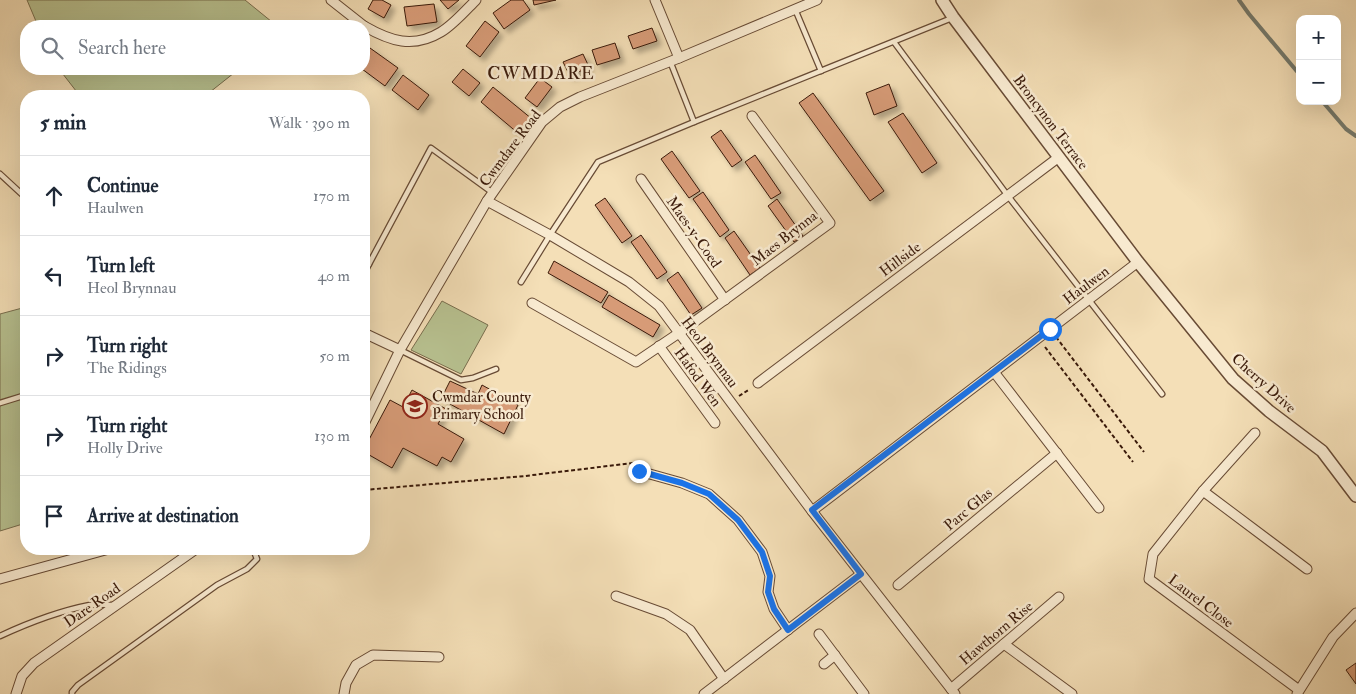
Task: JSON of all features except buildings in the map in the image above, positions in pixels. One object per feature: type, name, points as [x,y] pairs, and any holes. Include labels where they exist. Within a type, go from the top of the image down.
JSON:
[{"type":"street","points":[[331,0],[356,20]]},
{"type":"street","points":[[370,30],[386,39],[415,42],[442,32],[476,0]]},
{"type":"street","points":[[655,0],[679,58]]},
{"type":"street","name":"Cwmdare Road","points":[[370,412],[400,350],[490,197],[542,122],[560,107],[580,97],[670,62],[817,0]]},
{"type":"street","name":"Broncynon Terrace","points":[[942,0],[1138,262]]},
{"type":"street","name":"Maes Brynna","points":[[725,300],[830,223],[752,116]]},
{"type":"street","name":"Hillside","points":[[758,383],[1059,157]]},
{"type":"street","name":"Maes-y-Coed","points":[[641,179],[725,300]]},
{"type":"street","name":"Heol Brynnau","points":[[490,197],[629,282],[659,306],[812,510],[953,692]]},
{"type":"street","name":"Haulwen","points":[[812,510],[1138,262]]},
{"type":"street","name":"Cherry Drive","points":[[1138,262],[1233,379],[1269,412],[1322,451],[1356,496]]},
{"type":"street","points":[[532,302],[636,362],[725,300]]},
{"type":"street","points":[[370,336],[400,350]]},
{"type":"street","name":"Hafod Wen","points":[[659,346],[715,424]]},
{"type":"street","points":[[994,372],[1099,508]]},
{"type":"street","name":"Laurel Close","points":[[1255,434],[1203,491],[1153,554],[1149,579],[1298,692]]},
{"type":"street","name":"Parc Glas","points":[[898,585],[1056,454]]},
{"type":"street","points":[[639,471],[682,483],[709,494],[738,520],[762,552],[770,576],[768,592],[774,609],[788,630]]},
{"type":"street","points":[[1203,491],[1307,569]]},
{"type":"street","points":[[0,579],[87,555]]},
{"type":"street","name":"Dare Road","points":[[16,694],[22,676],[34,663],[187,555]]},
{"type":"street","points":[[704,694],[861,574]]},
{"type":"street","points":[[616,596],[666,614],[690,630],[724,679]]},
{"type":"street","name":"Hawthorn Rise","points":[[953,692],[1004,644],[1059,597]]},
{"type":"street","points":[[1298,692],[1333,637],[1356,613]]},
{"type":"street","points":[[819,634],[864,694]]},
{"type":"street","points":[[1004,644],[1072,694]]},
{"type":"street","points":[[344,694],[346,683],[356,665],[373,655],[439,657]]},
{"type":"street","points":[[824,664],[835,655]]},
{"type":"lane","points":[[795,9],[821,71]]},
{"type":"lane","points":[[521,282],[598,162],[953,17]]},
{"type":"lane","points":[[894,42],[1008,196],[1162,394]]},
{"type":"lane","points":[[670,62],[694,122]]},
{"type":"lane","points":[[370,262],[431,148],[490,197]]},
{"type":"lane","points":[[0,174],[20,192]]},
{"type":"lane","points":[[400,350],[461,380],[473,378],[496,369]]},
{"type":"lane","points":[[0,403],[20,397]]},
{"type":"lane","points":[[72,694],[78,685],[217,585],[247,569],[257,559],[255,555]]},
{"type":"lane","points":[[0,636],[64,612],[92,605],[116,605]]},
{"type":"path","points":[[1050,329],[1144,452]]},
{"type":"path","points":[[1038,338],[1133,462]]},
{"type":"path","points":[[731,402],[758,383]]},
{"type":"path","points":[[370,489],[525,476],[632,463],[639,471]]},
{"type":"green space","points":[[27,0],[245,0],[270,20],[35,20]]},
{"type":"green space","points":[[64,75],[231,75],[213,90],[75,90]]},
{"type":"green space","points":[[442,301],[488,325],[461,374],[411,350]]},
{"type":"green space","points":[[20,309],[20,525],[0,531],[0,314]]},
{"type":"waterway","points":[[1239,0],[1296,70]]},
{"type":"waterway","points":[[1325,105],[1346,129],[1356,136]]},
{"type":"place","name":"Cwmdar County Primary School","points":[[415,406]]},
{"type":"district","name":"CWMDARE","points":[[541,73]]},
{"type":"route","points":[[639,471],[682,483],[709,494],[738,520],[762,552],[770,576],[768,592],[774,609],[788,630],[861,574],[812,510],[1050,329]]}]
